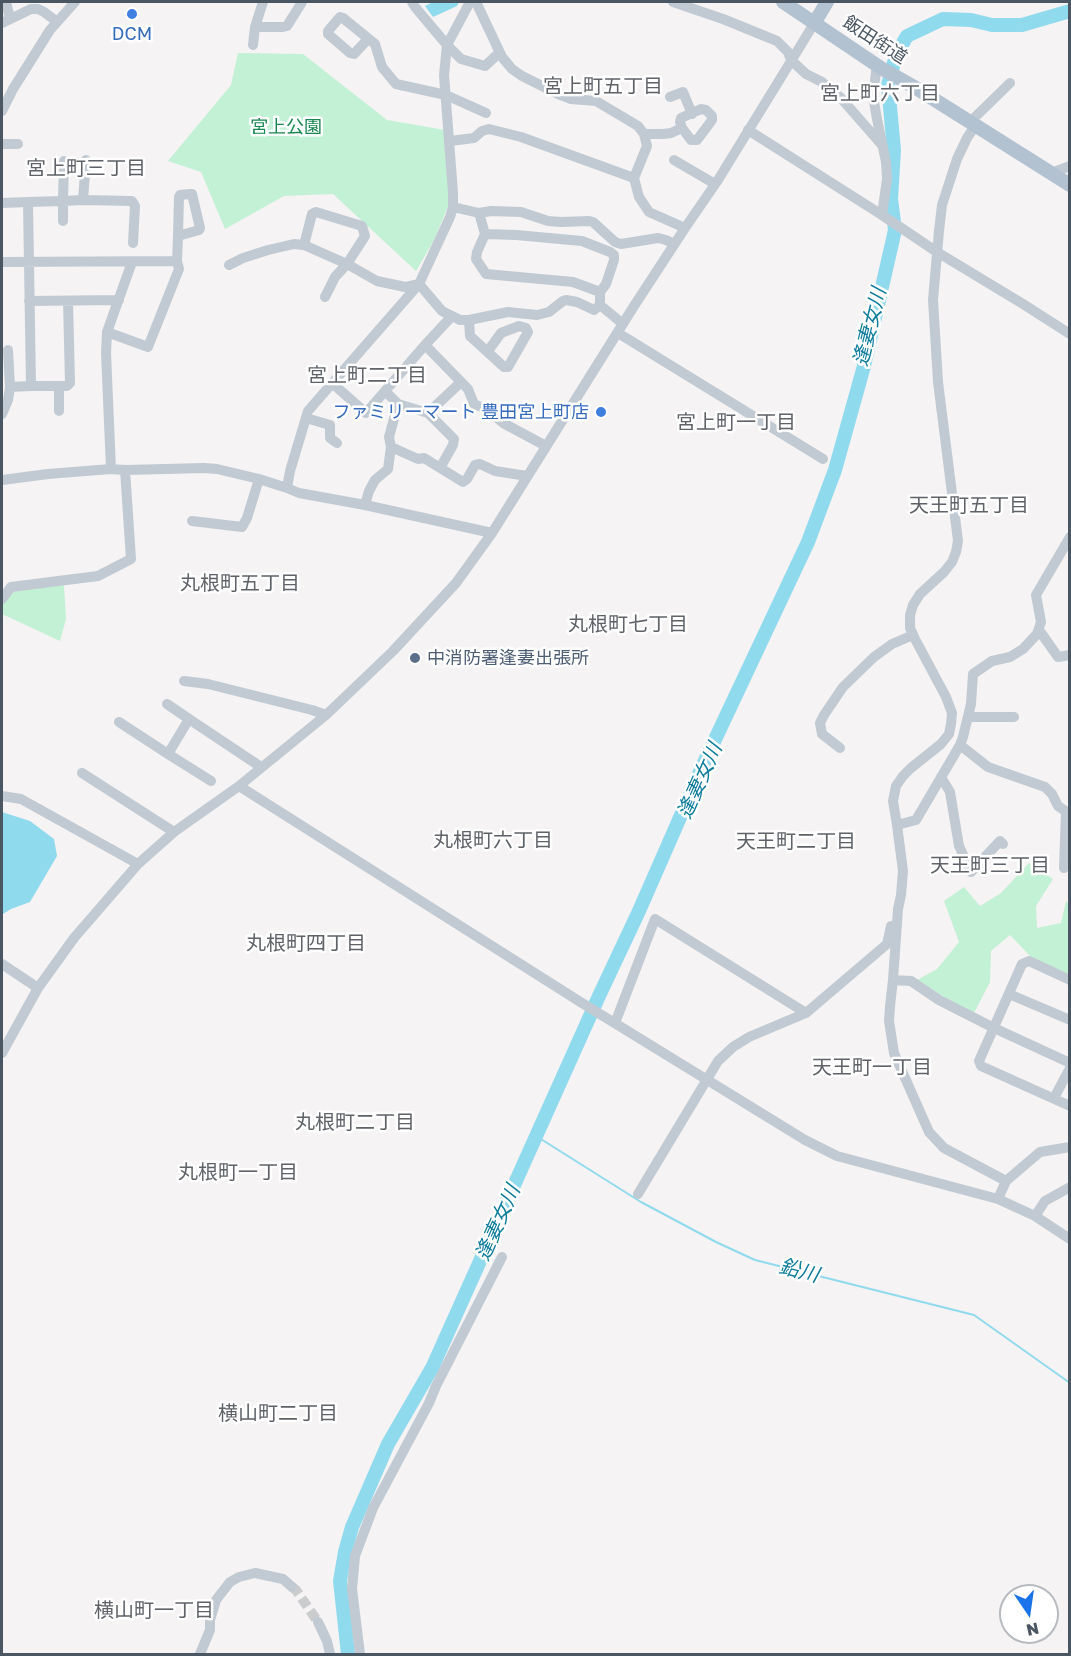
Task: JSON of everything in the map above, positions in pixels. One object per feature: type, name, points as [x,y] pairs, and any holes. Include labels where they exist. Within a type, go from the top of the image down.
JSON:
[{"type":"main road","name":"飯田街道","points":[[783,2],[879,66],[1070,185]]},
{"type":"main road","points":[[815,22],[827,2]]},
{"type":"street","points":[[6,2],[6,21],[31,9],[38,9],[56,21]]},
{"type":"street","points":[[2,111],[56,21],[75,2]]},
{"type":"street","points":[[253,45],[255,27],[263,2]]},
{"type":"street","points":[[255,27],[287,26],[302,2]]},
{"type":"street","points":[[412,2],[461,59],[485,66],[499,53]]},
{"type":"street","points":[[287,488],[308,411],[419,284],[453,207],[444,75],[447,45],[470,2]]},
{"type":"street","points":[[476,2],[499,53],[512,69],[529,81],[558,94],[572,99],[596,101],[638,126],[644,134],[647,146],[634,178],[636,192],[646,209],[685,228]]},
{"type":"street","points":[[673,2],[777,40],[788,52],[791,60],[806,74],[836,92],[882,145]]},
{"type":"street","points":[[2,1053],[38,988],[75,938],[138,864],[174,832],[239,786],[326,715],[393,651],[456,582],[492,532],[620,328],[715,184],[815,22]]},
{"type":"street","points":[[368,39],[376,46],[385,71],[396,84],[446,95],[486,112]]},
{"type":"street","points":[[879,66],[873,96],[886,162],[884,216]]},
{"type":"street","points":[[1006,1181],[944,1148],[929,1132],[894,1053],[890,1006],[903,871],[893,794],[903,776],[941,744],[949,734],[952,713],[910,628],[913,605],[920,594],[944,572],[952,561],[958,541],[935,351],[933,300],[942,205],[957,159],[973,124],[1010,83]]},
{"type":"street","points":[[670,97],[683,92],[692,114]]},
{"type":"street","points":[[703,109],[709,112],[712,120],[697,140],[692,140],[682,128],[681,118],[703,109]]},
{"type":"street","points":[[644,134],[671,133],[682,128]]},
{"type":"street","points":[[450,141],[474,138],[482,131],[489,129],[521,137],[634,178]]},
{"type":"street","points":[[748,130],[937,252],[1070,334]]},
{"type":"street","points":[[2,144],[18,144]]},
{"type":"street","points":[[83,200],[86,160]]},
{"type":"street","points":[[674,160],[715,184]]},
{"type":"street","points":[[63,221],[64,161]]},
{"type":"street","points":[[1051,174],[1070,166]]},
{"type":"street","points":[[2,203],[132,201],[135,206],[133,243]]},
{"type":"street","points":[[28,202],[31,386]]},
{"type":"street","points":[[453,207],[480,213],[520,212],[561,222],[589,221],[615,242],[621,244],[658,238],[674,244]]},
{"type":"street","points":[[304,245],[312,214],[316,212],[362,226],[365,236],[347,264],[335,277],[325,297]]},
{"type":"street","points":[[480,213],[485,234],[476,259],[486,274],[573,282],[600,292]]},
{"type":"street","points":[[485,234],[582,241],[610,252],[614,255],[614,260],[606,284],[600,292],[600,305],[620,328],[823,459]]},
{"type":"street","points":[[107,332],[148,347],[179,269],[178,236]]},
{"type":"street","points":[[229,266],[243,258],[294,244],[304,245],[347,264],[377,281],[405,287],[419,284]]},
{"type":"street","points":[[2,262],[177,261]]},
{"type":"street","points":[[111,469],[107,332],[132,262]]},
{"type":"street","points":[[419,284],[442,311],[460,320],[508,312],[537,315],[549,312],[566,300],[577,302],[594,310],[600,305]]},
{"type":"street","points":[[29,302],[119,300]]},
{"type":"street","points":[[10,387],[67,386],[70,380],[68,301]]},
{"type":"street","points":[[332,383],[366,413],[453,316]]},
{"type":"street","points":[[469,320],[471,336],[504,367],[508,367],[528,333],[526,328],[519,326],[501,333],[488,351]]},
{"type":"street","points":[[425,345],[468,389],[474,404],[546,446]]},
{"type":"street","points":[[2,414],[10,387],[8,350]]},
{"type":"street","points":[[428,413],[461,382]]},
{"type":"street","points":[[59,386],[59,411]]},
{"type":"street","points":[[385,392],[398,404],[428,413],[454,440],[440,468]]},
{"type":"street","points":[[365,505],[375,480],[388,469],[391,447],[389,437],[398,404]]},
{"type":"street","points":[[306,418],[330,425],[330,438],[337,443]]},
{"type":"street","points":[[391,447],[418,459],[424,458],[463,482],[475,465],[480,464],[495,471],[526,476]]},
{"type":"street","points":[[2,480],[111,469],[217,469],[259,479],[299,493],[492,532]]},
{"type":"street","points":[[2,599],[10,587],[98,576],[131,559],[125,470]]},
{"type":"street","points":[[192,521],[242,527],[259,479]]},
{"type":"street","points":[[897,825],[916,820],[960,745],[971,704],[973,674],[992,661],[1010,657],[1023,649],[1039,630],[1040,616],[1036,601],[1038,591],[1070,537]]},
{"type":"street","points":[[1039,630],[1058,657],[1070,655]]},
{"type":"street","points":[[840,748],[822,734],[820,723],[824,715],[843,687],[868,662],[892,644],[913,635]]},
{"type":"street","points":[[184,681],[208,684],[326,715]]},
{"type":"street","points":[[166,705],[261,767]]},
{"type":"street","points":[[968,717],[1014,717]]},
{"type":"street","points":[[168,754],[189,719]]},
{"type":"street","points":[[118,722],[211,781]]},
{"type":"street","points":[[960,745],[988,768],[1045,787],[1052,794],[1058,806],[1068,813],[1064,868]]},
{"type":"street","points":[[82,773],[174,832]]},
{"type":"street","points":[[941,777],[950,792],[959,846],[971,872],[1000,841],[1003,844]]},
{"type":"street","points":[[239,786],[582,1003],[806,1140],[837,1156],[998,1199],[1035,1216],[1070,1239]]},
{"type":"street","points":[[2,796],[21,799],[138,864]]},
{"type":"street","points":[[638,1194],[718,1061],[733,1047],[749,1037],[806,1013],[887,944],[898,909]]},
{"type":"street","points":[[611,1021],[655,918],[806,1013]]},
{"type":"street","points":[[1070,980],[1029,961],[1022,964],[979,1061],[981,1066],[1070,1106]]},
{"type":"street","points":[[2,964],[38,988]]},
{"type":"street","points":[[893,980],[911,981],[939,1000],[1070,1063]]},
{"type":"street","points":[[1009,994],[1070,1020]]},
{"type":"street","points":[[1053,1098],[1070,1068]]},
{"type":"street","points":[[998,1199],[1006,1181],[1040,1152],[1070,1147]]},
{"type":"street","points":[[1035,1216],[1046,1201],[1070,1187]]},
{"type":"street","points":[[360,1654],[352,1589],[355,1556],[373,1508],[502,1257]]},
{"type":"street","points":[[200,1654],[210,1630],[210,1620],[216,1600],[230,1582],[255,1573],[283,1579],[292,1587]]},
{"type":"street","points":[[318,1622],[330,1654]]},
{"type":"green space","name":"宮上公園","points":[[238,53],[303,54],[387,120],[445,130],[451,199],[434,240],[416,271],[333,194],[284,196],[225,229],[201,172],[168,161],[231,85]]},
{"type":"green space","points":[[64,585],[66,619],[60,641],[2,614],[2,603],[11,591]]},
{"type":"green space","points":[[1029,863],[1053,879],[1036,906],[1037,928],[1061,923],[1066,901],[1069,904],[1069,975],[1032,958],[1010,935],[991,951],[990,982],[973,1015],[917,980],[937,969],[959,942],[944,901],[964,887],[980,906],[1001,893]]},
{"type":"water","points":[[433,2],[459,2],[457,6],[433,17],[425,6]]},
{"type":"water","points":[[2,812],[30,821],[54,839],[57,856],[30,902],[3,914],[2,914]]},
{"type":"waterway","name":"逢妻女川","points":[[348,1654],[340,1581],[352,1527],[388,1444],[432,1368],[703,765],[808,542],[835,470],[864,366],[895,230],[891,199],[894,150],[888,85],[896,55],[907,36],[943,19],[971,20],[992,25],[1022,25],[1070,11]]},
{"type":"waterway","name":"鉛川","points":[[536,1136],[641,1202],[755,1260],[974,1315],[1070,1383]]},
{"type":"tunnel","points":[[292,1587],[318,1622]]},
{"type":"place","name":"DCM","points":[[132,14]]},
{"type":"place","name":"ファミリーマート 豊田宮上町店","points":[[601,412]]},
{"type":"place","name":"中消防署逢妻出張所","points":[[415,658]]},
{"type":"district","name":"宮上町五丁目","points":[[603,87]]},
{"type":"district","name":"宮上町六丁目","points":[[880,94]]},
{"type":"district","name":"宮上町三丁目","points":[[86,169]]},
{"type":"district","name":"宮上町二丁目","points":[[367,376]]},
{"type":"district","name":"宮上町一丁目","points":[[736,423]]},
{"type":"district","name":"天王町五丁目","points":[[969,506]]},
{"type":"district","name":"丸根町五丁目","points":[[240,584]]},
{"type":"district","name":"丸根町七丁目","points":[[628,625]]},
{"type":"district","name":"丸根町六丁目","points":[[493,841]]},
{"type":"district","name":"天王町二丁目","points":[[796,842]]},
{"type":"district","name":"天王町三丁目","points":[[990,866]]},
{"type":"district","name":"丸根町四丁目","points":[[306,944]]},
{"type":"district","name":"天王町一丁目","points":[[872,1068]]},
{"type":"district","name":"丸根町二丁目","points":[[355,1123]]},
{"type":"district","name":"丸根町一丁目","points":[[238,1173]]},
{"type":"district","name":"横山町二丁目","points":[[278,1414]]},
{"type":"district","name":"横山町一丁目","points":[[154,1611]]}]
